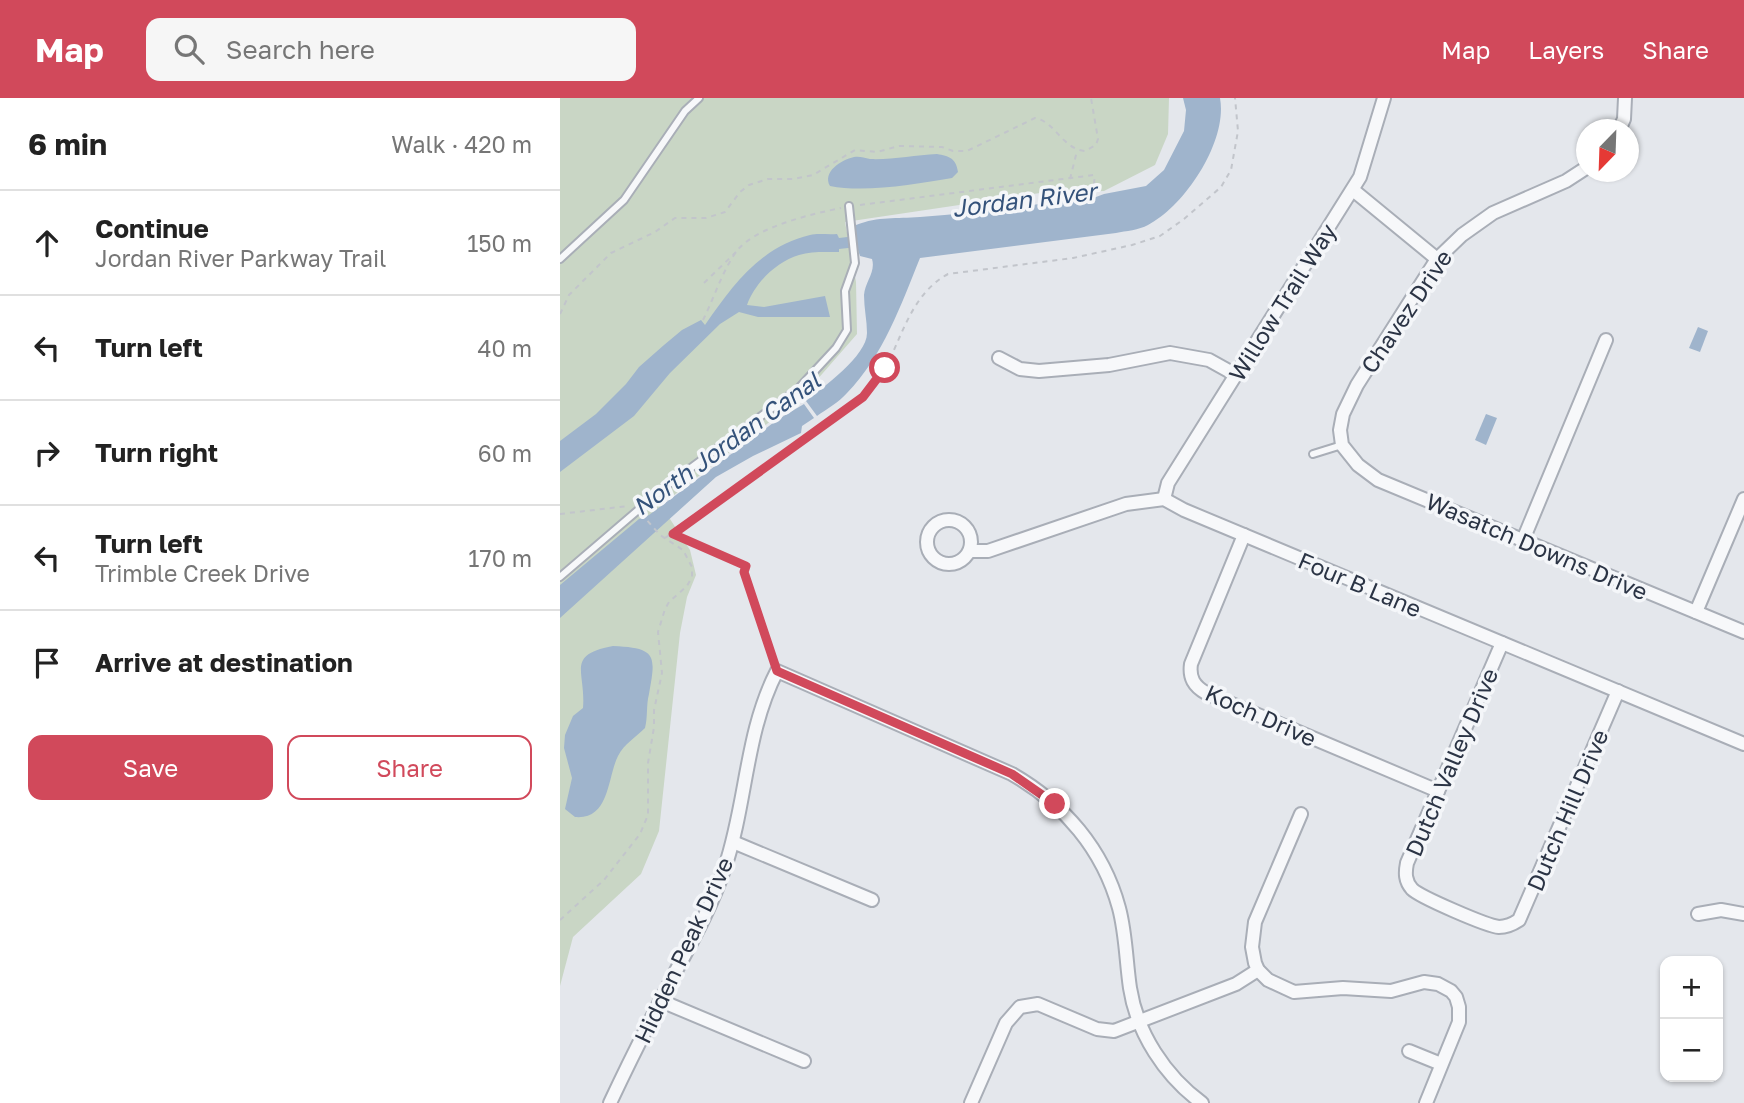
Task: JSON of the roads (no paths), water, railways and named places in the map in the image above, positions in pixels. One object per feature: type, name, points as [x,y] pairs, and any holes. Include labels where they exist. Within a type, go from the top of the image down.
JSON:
[{"type":"street","name":"Willow Trail Way","points":[[1164,499],[1168,483],[1353,190],[1366,163],[1384,98]]},
{"type":"street","points":[[1624,119],[1625,98]]},
{"type":"street","name":"Chavez Drive","points":[[1342,445],[1340,430],[1348,398],[1437,259],[1462,235],[1493,213],[1576,175]]},
{"type":"street","points":[[1353,190],[1437,259]]},
{"type":"street","points":[[1523,540],[1606,340]]},
{"type":"street","points":[[999,358],[1020,369],[1039,371],[1110,365],[1170,353],[1209,360],[1236,375]]},
{"type":"street","name":"Wasatch Downs Drive","points":[[1342,445],[1357,465],[1378,480],[1744,632]]},
{"type":"street","points":[[970,551],[988,551],[1111,507],[1164,499]]},
{"type":"street","name":"Four B Lane","points":[[1164,499],[1184,510],[1744,744]]},
{"type":"street","points":[[1696,612],[1744,499]]},
{"type":"street","name":"Koch Drive","points":[[1244,535],[1191,664],[1194,683],[1206,693],[1438,791]]},
{"type":"street","name":"Dutch Valley Drive","points":[[1407,882],[1407,863],[1502,643]]},
{"type":"street","name":"Hidden Peak Drive","points":[[610,1103],[708,908],[733,842],[754,729],[764,695],[777,671],[1012,774],[1055,804],[1090,845],[1114,892],[1123,926],[1131,996],[1140,1023]]},
{"type":"street","name":"Dutch Hill Drive","points":[[1407,882],[1422,896],[1492,925],[1511,925],[1519,920],[1618,691]]},
{"type":"street","points":[[1301,814],[1253,930],[1252,947],[1258,970],[1274,984],[1294,992],[1343,988],[1391,992],[1424,982],[1448,989],[1456,997],[1460,1017],[1426,1103]]},
{"type":"street","points":[[733,842],[872,900]]},
{"type":"street","points":[[1698,914],[1721,910],[1744,915]]},
{"type":"street","points":[[971,1103],[1006,1023],[1014,1012],[1027,1005],[1043,1006],[1102,1031],[1114,1031],[1236,984],[1258,970]]},
{"type":"street","points":[[661,1001],[804,1061]]},
{"type":"street","points":[[1140,1023],[1163,1065],[1184,1089],[1202,1103]]},
{"type":"street","points":[[1409,1051],[1441,1064]]},
{"type":"lane","points":[[560,259],[624,200],[685,111],[699,98]]},
{"type":"lane","points":[[560,577],[798,389],[836,348],[847,330],[845,290],[855,263],[849,206]]},
{"type":"lane","points":[[1313,454],[1342,445]]},
{"type":"water","points":[[1183,98],[1220,98],[1221,115],[1217,133],[1201,170],[1189,188],[1162,216],[1148,225],[1116,233],[920,258],[890,329],[871,363],[844,396],[817,416],[806,401],[852,361],[865,342],[867,333],[864,295],[873,264],[872,259],[860,256],[857,247],[790,258],[767,274],[747,305],[764,307],[825,296],[830,317],[758,317],[739,312],[720,324],[670,373],[634,416],[560,472],[560,441],[596,414],[639,367],[682,330],[701,320],[705,325],[737,282],[776,248],[813,234],[837,234],[839,238],[856,236],[856,225],[872,220],[979,212],[1077,198],[1080,203],[1104,194],[1146,186],[1164,170],[1184,131],[1186,110]]},
{"type":"water","points":[[937,154],[948,157],[956,164],[958,172],[952,178],[859,189],[830,186],[828,181],[834,167],[854,157],[878,159]]},
{"type":"water","points":[[1698,327],[1708,331],[1700,352],[1689,348]]},
{"type":"water","points":[[804,404],[814,418],[802,426],[801,433],[716,477],[560,618],[560,585],[639,519],[649,515],[777,420]]},
{"type":"water","points":[[1486,414],[1497,418],[1486,445],[1475,440]]},
{"type":"water","points":[[613,646],[638,649],[650,656],[653,670],[645,728],[618,756],[601,805],[595,812],[575,817],[565,809],[572,778],[564,748],[565,735],[573,716],[583,708],[583,660],[588,654]]},
{"type":"water label","name":"Jordan River","points":[[1024,199]]},
{"type":"water label","name":"North Jordan Canal","points":[[726,443]]}]
